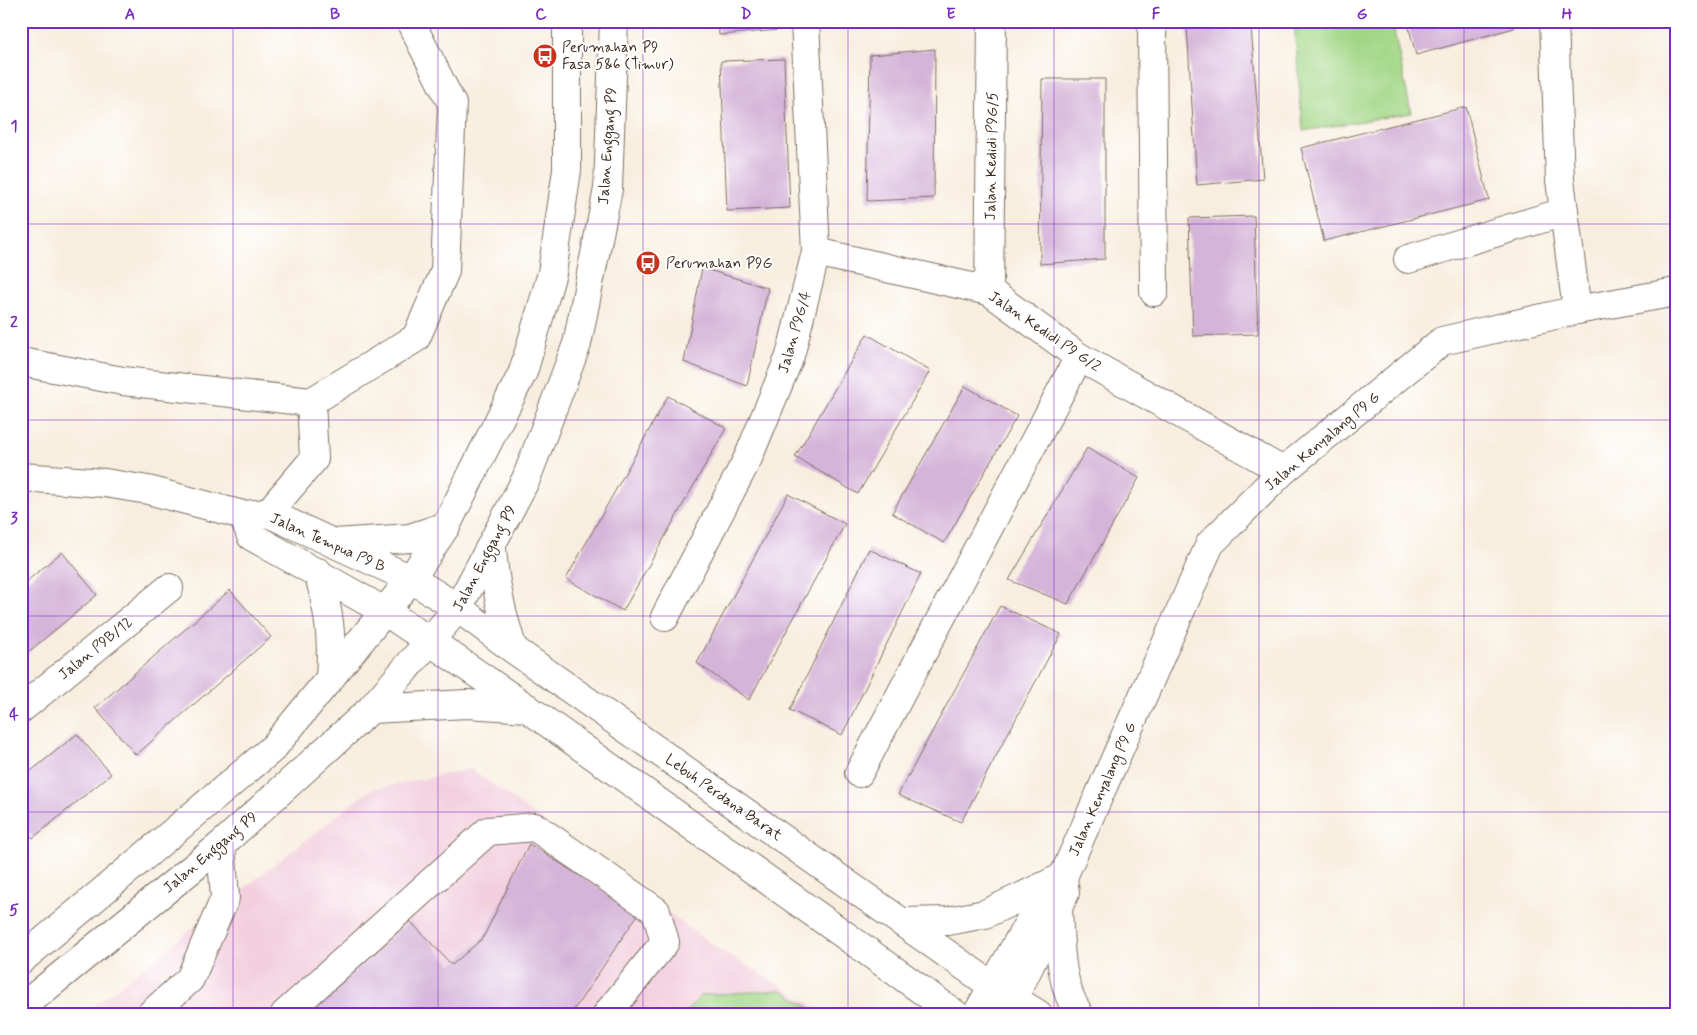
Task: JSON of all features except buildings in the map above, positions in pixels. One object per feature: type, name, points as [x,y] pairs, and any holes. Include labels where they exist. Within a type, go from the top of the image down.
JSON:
[{"type":"street","points":[[21,362],[123,381],[311,402],[416,338],[445,271],[452,104],[410,21]]},
{"type":"street","points":[[21,960],[273,748],[386,612],[411,579],[446,526],[523,372],[552,274],[567,170],[567,21]]},
{"type":"street","name":"Jalan Enggang P9","points":[[21,1008],[221,845],[371,709],[431,642],[458,608],[492,548],[526,479],[577,344],[608,189],[614,21]]},
{"type":"street","name":"Jalan P9G/4","points":[[665,617],[748,458],[790,356],[816,252],[805,21]]},
{"type":"street","name":"Jalan Kedidi P9G/5","points":[[989,292],[992,21]]},
{"type":"street","points":[[1152,21],[1154,292]]},
{"type":"street","points":[[1554,21],[1560,180],[1577,310]]},
{"type":"street","points":[[1408,259],[1564,212]]},
{"type":"street","name":"Jalan Kedidi P9 G/2","points":[[816,252],[989,292],[1079,357],[1283,471]]},
{"type":"street","name":"Jalan Kenyalang P9 G","points":[[977,1014],[1005,1000],[1057,889],[1210,544],[1283,471],[1442,341],[1577,310],[1676,292]]},
{"type":"street","points":[[859,773],[1079,357]]},
{"type":"street","points":[[256,514],[314,459],[311,402]]},
{"type":"street","name":"Jalan Tempua P9 B","points":[[21,476],[105,483],[148,490],[256,514],[335,543],[411,579]]},
{"type":"street","name":"Jalan Tempua P9 B","points":[[256,514],[251,536],[386,612]]},
{"type":"street","points":[[335,543],[410,538],[446,526]]},
{"type":"street","points":[[492,548],[494,578],[500,608],[513,649]]},
{"type":"street","points":[[318,572],[329,610],[332,649],[330,679]]},
{"type":"street","name":"Lebuh Perdana Barat","points":[[411,579],[458,608],[513,649],[903,922],[1005,1000],[1038,1014]]},
{"type":"street","name":"Jalan P9B/12","points":[[21,709],[170,588]]},
{"type":"street","points":[[386,612],[527,708],[955,1014]]},
{"type":"street","points":[[371,709],[467,704],[527,708]]},
{"type":"street","points":[[284,1014],[488,831],[535,827],[656,911],[665,942],[606,1014]]},
{"type":"street","points":[[151,1014],[190,979],[225,898],[221,845]]},
{"type":"street","points":[[903,922],[948,921],[985,914],[1057,889],[1063,972],[1069,993],[1079,1014]]},
{"type":"shaded area","points":[[471,769],[714,946],[827,1014],[83,1014],[370,790]]},
{"type":"green space","points":[[1294,21],[1392,21],[1411,113],[1303,131]]},
{"type":"green space","points":[[782,990],[820,1014],[684,1014],[702,995]]},
{"type":"place","name":"Perumahan P9 Fasa 5&6 (Timur)","points":[[545,56]]},
{"type":"place","name":"Perumahan P9G","points":[[648,263]]}]
